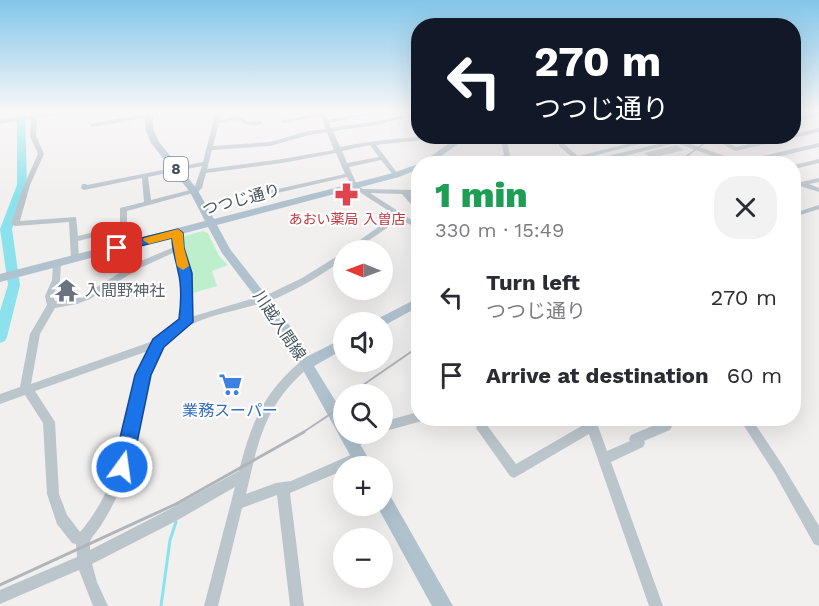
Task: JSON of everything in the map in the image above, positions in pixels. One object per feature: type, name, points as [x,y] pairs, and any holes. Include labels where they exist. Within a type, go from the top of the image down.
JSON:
[{"type":"main road","name":"8","points":[[153,139],[194,192],[212,224]]},
{"type":"main road","points":[[436,156],[453,144]]},
{"type":"main road","name":"つつじ通り","points":[[0,278],[358,189],[411,170]]},
{"type":"main road","name":"川越入間線","points":[[212,224],[226,251],[286,329],[333,410]]},
{"type":"main road","points":[[393,316],[411,306]]},
{"type":"main road","points":[[306,363],[333,349]]},
{"type":"main road","points":[[392,516],[443,606]]},
{"type":"street","points":[[34,139],[40,154],[27,185],[15,224],[73,219],[75,259]]},
{"type":"street","points":[[75,238],[124,227],[123,210],[194,192],[199,188],[211,139]]},
{"type":"street","points":[[209,148],[270,144],[285,139]]},
{"type":"street","points":[[333,139],[348,175],[358,189],[411,222]]},
{"type":"street","points":[[203,171],[282,161],[372,144],[411,140]]},
{"type":"street","points":[[372,144],[396,176]]},
{"type":"street","points":[[561,144],[574,156]]},
{"type":"street","points":[[601,156],[641,144]]},
{"type":"street","points":[[608,156],[663,144]]},
{"type":"street","points":[[685,144],[718,156]]},
{"type":"street","points":[[706,152],[716,144]]},
{"type":"street","points":[[726,144],[735,149],[757,144]]},
{"type":"street","points":[[770,156],[819,145]]},
{"type":"street","points":[[344,165],[382,158]]},
{"type":"street","points":[[801,165],[819,161]]},
{"type":"street","points":[[84,185],[84,188],[205,163]]},
{"type":"street","points":[[264,194],[348,175]]},
{"type":"street","points":[[145,176],[148,204]]},
{"type":"street","points":[[802,184],[819,180]]},
{"type":"street","points":[[802,184],[819,190]]},
{"type":"street","points":[[358,189],[411,193]]},
{"type":"street","points":[[405,193],[411,199]]},
{"type":"street","points":[[801,213],[819,207]]},
{"type":"street","points":[[364,240],[400,215]]},
{"type":"street","points":[[178,233],[178,248],[187,284],[186,322]]},
{"type":"street","points":[[52,305],[87,297],[137,266],[178,248]]},
{"type":"street","points":[[4,398],[158,343],[186,322],[265,299],[307,279],[333,262]]},
{"type":"street","points":[[57,264],[56,280],[49,296],[52,305],[35,334],[25,386],[49,422],[51,470],[56,503],[62,519],[77,538],[83,539]]},
{"type":"street","points":[[101,606],[83,561],[83,539],[92,530],[122,467],[139,388],[158,343]]},
{"type":"street","points":[[211,606],[253,439],[266,407],[279,389],[306,363]]},
{"type":"street","points":[[393,424],[411,419]]},
{"type":"street","points":[[482,428],[514,472],[584,426]]},
{"type":"street","points":[[591,426],[656,606]]},
{"type":"street","points":[[603,459],[639,443],[636,438],[666,426]]},
{"type":"street","points":[[749,426],[779,470],[819,538]]},
{"type":"street","points":[[237,503],[333,472]]},
{"type":"street","points":[[0,597],[83,561],[171,516],[243,475]]},
{"type":"street","points":[[283,489],[297,606]]},
{"type":"green space","points":[[203,231],[208,233],[219,256],[228,265],[212,271],[217,286],[193,293],[181,237]]},
{"type":"building","points":[[676,145],[684,150],[660,156],[649,156],[644,153]]},
{"type":"waterway","points":[[0,337],[14,285],[6,229],[22,185],[21,139]]},
{"type":"waterway","points":[[161,606],[170,540],[176,522]]},
{"type":"railway","points":[[687,156],[703,144]]},
{"type":"railway","points":[[364,384],[411,352]]},
{"type":"railway","points":[[302,433],[333,412]]},
{"type":"railway","points":[[0,585],[176,504],[304,432]]},
{"type":"slow traffic","points":[[149,240],[178,233],[178,248],[183,266]]},
{"type":"place","name":"あおい薬局 入曽店","points":[[347,195]]},
{"type":"place","name":"入間野神社","points":[[67,290]]},
{"type":"place","name":"業務スーパー","points":[[230,385]]},
{"type":"route","points":[[117,248],[178,233],[178,248],[185,273],[188,301],[186,322],[163,337],[158,343],[143,375],[133,410],[130,437],[122,467]]}]
